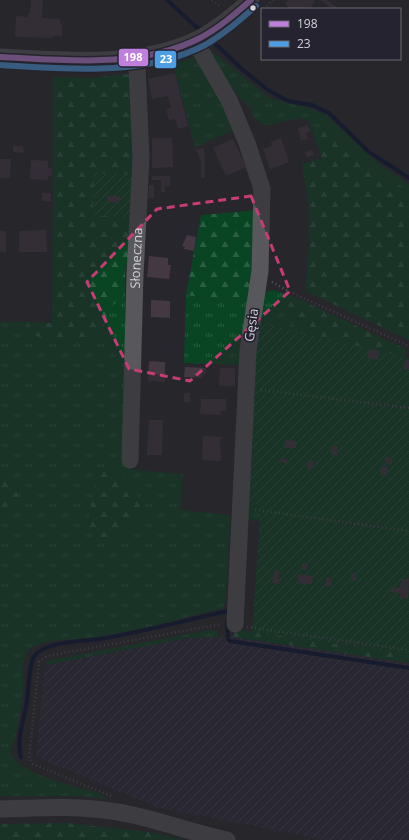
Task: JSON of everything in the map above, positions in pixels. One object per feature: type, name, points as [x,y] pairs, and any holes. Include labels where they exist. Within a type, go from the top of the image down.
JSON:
[{"type":"street","points":[[0,57],[99,61],[134,57],[175,47],[201,36],[251,0]]},
{"type":"street","name":"Gęsia","points":[[201,36],[247,143],[262,189],[260,271],[248,351],[240,508],[230,624]]},
{"type":"street","name":"Słoneczna","points":[[130,460],[135,275],[141,158],[137,67],[134,57]]},
{"type":"street","points":[[0,809],[39,807],[87,808],[134,816],[228,840]]},
{"type":"path","points":[[212,0],[224,10]]},
{"type":"path","points":[[265,8],[273,0]]},
{"type":"path","points":[[260,271],[270,281],[290,292],[409,346]]},
{"type":"path","points":[[246,388],[409,408]]},
{"type":"path","points":[[240,508],[409,531]]},
{"type":"path","points":[[118,798],[33,764],[29,758],[40,662],[47,656],[230,624],[409,650]]},
{"type":"highlighted area","points":[[251,196],[290,291],[190,381],[129,369],[87,282],[157,209]]},
{"type":"shaded area","points":[[233,637],[409,663],[409,840],[325,840],[157,807],[36,757],[45,665],[188,638]]},
{"type":"green space","points":[[212,51],[269,98],[312,109],[326,115],[380,165],[409,184],[409,190],[397,184],[376,168],[356,151],[329,123],[329,127],[314,136],[309,121],[303,119],[297,118],[265,125],[259,123],[253,116],[250,107],[237,95],[214,59]]},
{"type":"green space","points":[[198,56],[235,130],[195,147],[173,64]]},
{"type":"green space","points":[[127,74],[132,76],[138,158],[129,218],[133,227],[125,274],[125,295],[112,306],[101,329],[91,337],[42,338],[34,335],[27,322],[52,323],[54,77],[90,78]]},
{"type":"green space","points":[[328,122],[375,169],[397,184],[409,190],[409,340],[305,291],[309,248],[309,206],[302,164],[322,158],[314,136],[329,127]]},
{"type":"green space","points":[[94,173],[133,175],[130,218],[92,215]]},
{"type":"green space","points":[[259,210],[255,270],[247,303],[186,295],[201,215]]},
{"type":"green space","points":[[273,290],[301,300],[292,302],[286,315],[293,322],[296,332],[256,322],[264,293]]},
{"type":"green space","points":[[125,295],[125,458],[128,466],[134,470],[183,474],[180,510],[230,515],[226,600],[223,608],[152,626],[102,636],[46,642],[32,647],[28,651],[24,661],[21,708],[17,731],[10,752],[25,768],[37,774],[65,784],[102,794],[105,799],[82,796],[0,796],[0,517],[18,499],[17,485],[13,478],[10,475],[0,472],[0,322],[27,322],[33,333],[38,336],[48,338],[91,337],[112,306]],"holes":[[[110,468],[124,477],[140,501],[133,524],[127,527],[122,533],[88,524],[96,481],[99,473]]]},
{"type":"green space","points":[[186,295],[247,303],[243,365],[184,363]]},
{"type":"green space","points":[[301,300],[406,349],[407,354],[404,357],[296,332],[286,313],[285,306],[287,303]]},
{"type":"green space","points":[[256,322],[409,358],[409,654],[252,632],[261,505],[246,503]]},
{"type":"green space","points":[[110,468],[123,475],[133,487],[140,501],[140,516],[118,537],[111,539],[99,539],[90,532],[90,512],[93,493],[99,473]]},
{"type":"green space","points":[[0,472],[11,476],[16,481],[19,495],[15,502],[0,517]]},
{"type":"green space","points":[[246,503],[261,505],[260,521],[245,520]]},
{"type":"green space","points":[[240,629],[252,632],[409,654],[409,663],[233,637],[234,631]]},
{"type":"green space","points":[[210,630],[217,631],[219,637],[188,638],[45,665],[47,661],[51,660]]},
{"type":"green space","points":[[66,823],[149,832],[182,840],[0,840],[0,824]]},
{"type":"building","points":[[31,0],[43,0],[42,18],[60,19],[60,24],[62,24],[62,36],[53,36],[53,38],[15,37],[16,16],[28,17],[28,14],[30,14]]},
{"type":"building","points":[[288,0],[315,0],[311,8],[290,8],[285,4]]},
{"type":"building","points":[[320,0],[327,0],[338,8],[331,8]]},
{"type":"building","points":[[175,73],[188,126],[178,129],[175,119],[169,120],[166,109],[171,108],[168,96],[152,99],[148,79]]},
{"type":"building","points":[[308,125],[310,132],[306,133],[308,139],[301,140],[298,128]]},
{"type":"building","points":[[152,138],[172,138],[173,167],[152,168]]},
{"type":"building","points":[[281,138],[289,162],[270,169],[263,149],[272,146],[271,142]]},
{"type":"building","points":[[233,139],[246,167],[226,176],[213,148]]},
{"type":"building","points":[[13,146],[23,146],[24,153],[13,152]]},
{"type":"building","points":[[204,148],[205,178],[201,178],[201,160],[196,150]]},
{"type":"building","points":[[312,150],[314,155],[307,157],[305,152]]},
{"type":"building","points":[[0,159],[11,159],[10,178],[0,178]]},
{"type":"building","points":[[31,160],[48,161],[48,168],[52,169],[52,176],[48,176],[48,180],[30,179]]},
{"type":"building","points":[[152,176],[170,176],[170,186],[165,186],[165,192],[161,192],[161,180],[152,180]]},
{"type":"building","points":[[149,185],[154,185],[154,198],[148,198]]},
{"type":"building","points":[[42,193],[51,193],[51,201],[42,201]]},
{"type":"building","points":[[107,196],[120,196],[120,203],[107,202]]},
{"type":"building","points":[[46,230],[47,252],[19,252],[19,231]]},
{"type":"building","points":[[0,231],[6,231],[6,252],[0,252]]},
{"type":"building","points":[[187,235],[196,237],[194,251],[184,249],[185,247],[182,246]]},
{"type":"building","points":[[149,256],[168,258],[168,265],[171,265],[169,279],[147,277]]},
{"type":"building","points":[[151,300],[170,301],[170,318],[151,317]]},
{"type":"building","points":[[369,349],[379,351],[378,360],[367,358]]},
{"type":"building","points":[[405,360],[409,360],[409,370],[403,369]]},
{"type":"building","points":[[149,361],[165,362],[165,382],[148,381]]},
{"type":"building","points":[[185,367],[206,368],[206,374],[203,374],[203,378],[184,377]]},
{"type":"building","points":[[220,368],[235,368],[235,386],[219,386]]},
{"type":"building","points":[[184,393],[190,393],[190,402],[184,402]]},
{"type":"building","points":[[201,399],[226,399],[226,411],[221,411],[221,415],[200,414]]},
{"type":"building","points":[[149,420],[163,420],[162,455],[147,455]]},
{"type":"building","points":[[203,436],[223,437],[220,439],[221,461],[202,460]]},
{"type":"building","points":[[285,440],[296,441],[296,448],[285,448]]},
{"type":"building","points":[[331,446],[338,446],[337,455],[331,455]]},
{"type":"building","points":[[385,457],[392,458],[392,464],[385,463]]},
{"type":"building","points":[[280,459],[287,459],[287,463],[279,462]]},
{"type":"building","points":[[307,461],[313,461],[312,469],[307,469]]},
{"type":"building","points":[[381,466],[388,467],[387,475],[381,475]]},
{"type":"building","points":[[302,563],[307,564],[307,570],[302,569]]},
{"type":"building","points":[[274,571],[279,571],[279,584],[272,583]]},
{"type":"building","points":[[351,573],[356,573],[356,581],[351,581]]},
{"type":"building","points":[[298,574],[313,576],[312,584],[297,583]]},
{"type":"building","points":[[326,578],[332,578],[331,586],[326,586]]},
{"type":"building","points":[[401,579],[409,579],[408,599],[400,598],[400,593],[391,592],[391,587],[400,588]]},
{"type":"waterway","points":[[167,0],[203,33]]},
{"type":"waterway","points":[[208,37],[243,70],[268,90],[288,101],[312,105],[329,113],[369,152],[409,178]]},
{"type":"waterway","points":[[21,757],[19,745],[20,732],[27,701],[31,663],[36,654],[57,644],[116,636],[228,611]]},
{"type":"waterway","points":[[227,622],[228,639],[230,641],[409,668]]},
{"type":"transit line","name":"198","points":[[0,57],[50,60],[102,60],[152,54],[177,48],[200,38],[233,16],[251,0]]},
{"type":"transit line","name":"23","points":[[0,65],[78,69],[131,66],[156,62],[181,55],[205,45],[225,32],[256,6]]}]
